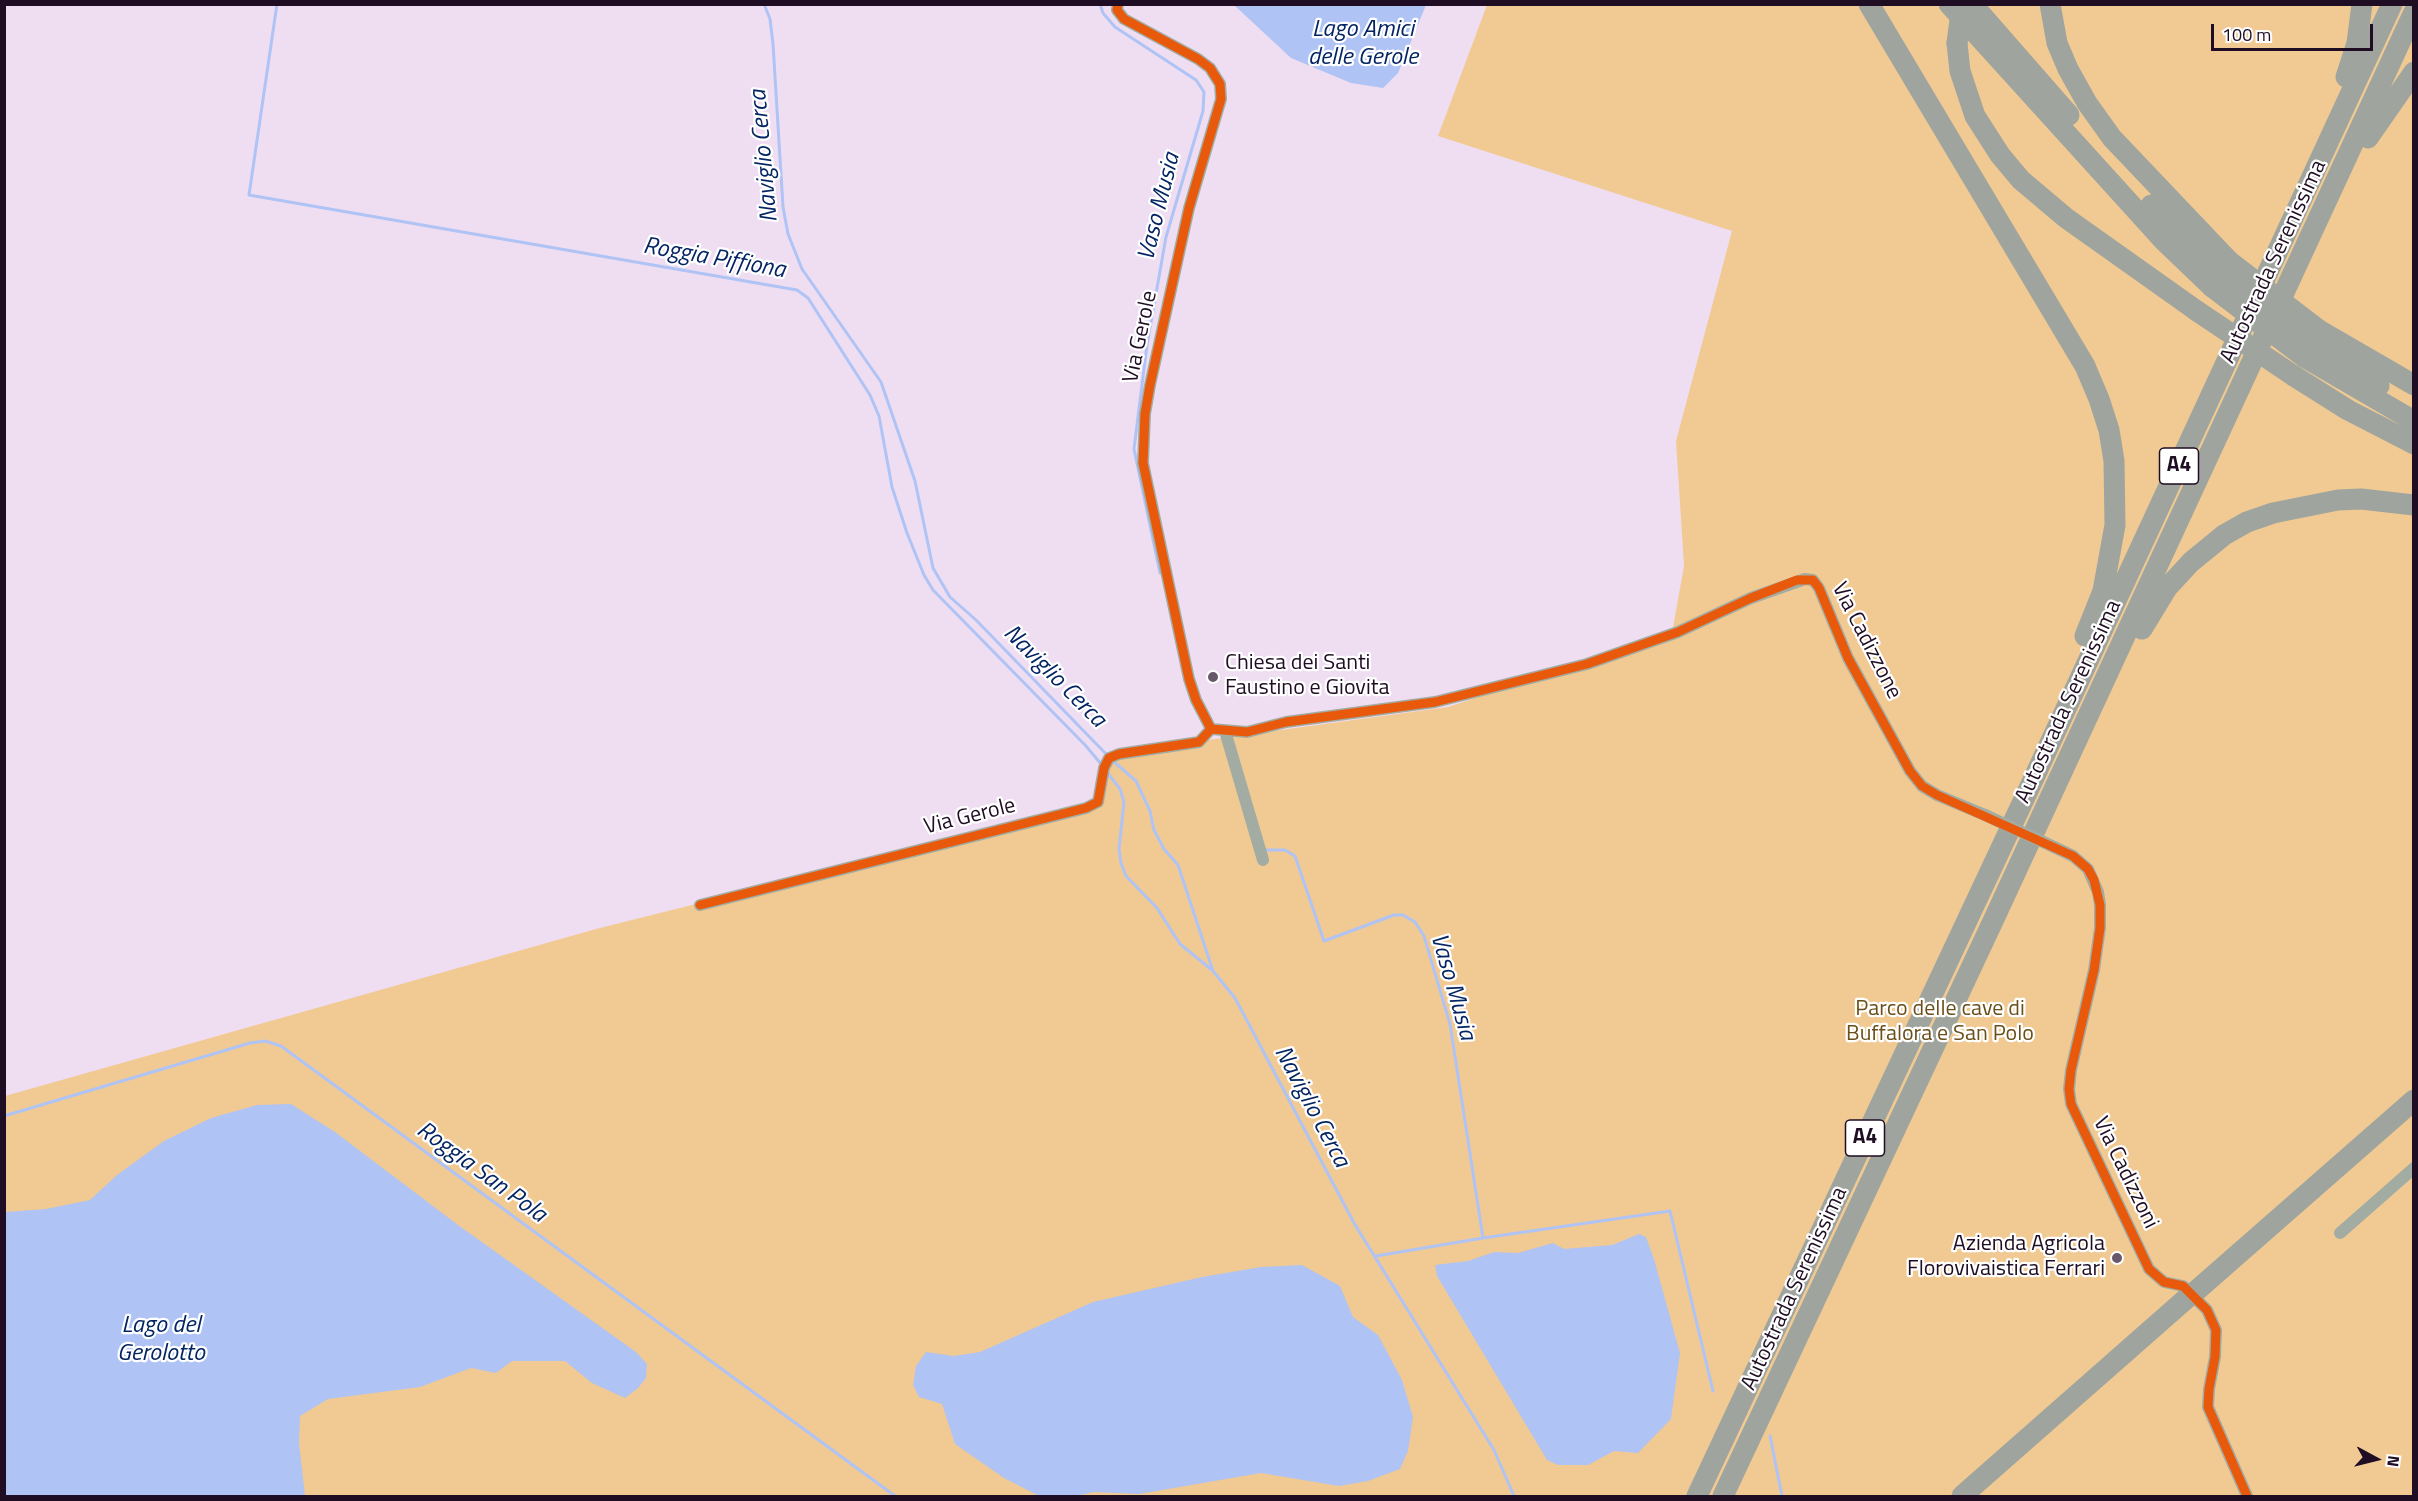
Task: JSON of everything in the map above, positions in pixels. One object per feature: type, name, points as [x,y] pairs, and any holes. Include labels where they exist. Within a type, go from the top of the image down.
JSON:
[{"type":"highway","points":[[1869,4],[2085,366],[2109,430],[2116,492],[2115,525],[2109,564],[2095,612],[2056,698],[2033,780]]},
{"type":"highway","points":[[1949,4],[2164,241],[2221,274],[2311,343],[2367,379],[2414,405]]},
{"type":"highway","points":[[1962,4],[1957,43],[1960,72],[1975,116],[2000,155],[2021,180],[2066,218],[2197,311],[2348,410],[2414,444]]},
{"type":"highway","points":[[1972,4],[2174,231],[2221,274],[2414,422]]},
{"type":"highway","points":[[2050,4],[2057,43],[2086,103],[2221,274]]},
{"type":"highway","points":[[2325,152],[2336,108],[2357,43],[2362,4]]},
{"type":"highway","name":"Autostrada Serenissima","points":[[1697,1497],[2033,780],[2392,4]]},
{"type":"highway","name":"Autostrada Serenissima","points":[[1723,1497],[2414,12]]},
{"type":"highway","points":[[2335,184],[2356,158],[2414,72]]},
{"type":"highway","points":[[2311,343],[2414,385]]},
{"type":"highway","points":[[2054,789],[2082,744],[2149,615],[2167,588],[2191,562],[2224,535],[2247,522],[2312,503],[2361,499],[2414,505]]},
{"type":"highway","points":[[1981,1497],[2414,1100]]},
{"type":"highway","points":[[1962,1497],[2414,1116]]},
{"type":"street","name":"Via Gerole","points":[[700,905],[1086,808],[1098,802],[1104,768],[1109,758],[1119,754],[1199,742],[1211,729],[1196,700],[1189,679],[1143,463],[1145,414],[1150,385],[1189,208],[1221,99],[1220,84],[1210,68],[1198,59],[1124,19],[1117,10],[1118,4]]},
{"type":"street","name":"Via Cadizzone","points":[[1225,731],[1247,732],[1286,722],[1435,702],[1587,664],[1678,632],[1750,598],[1797,580],[1813,580],[1819,588],[1848,658],[1910,771],[1922,786],[1937,795],[1985,815]]},
{"type":"street","points":[[1211,729],[1225,731],[1263,860]]},
{"type":"street","name":"Via Cadizzoni","points":[[1985,815],[2073,856],[2088,869],[2098,892],[2100,928],[2094,970],[2071,1070],[2069,1089],[2071,1104],[2149,1269],[2164,1282],[2183,1286],[2207,1310],[2216,1330],[2208,1407],[2247,1497]]},
{"type":"street","points":[[2340,1233],[2414,1168]]},
{"type":"green space","name":"Parco delle cave di Buffalora e San Polo","points":[[1487,5],[2413,5],[2413,1496],[5,1496],[5,1096],[596,929],[971,835],[1099,799],[1106,762],[1208,740],[1448,707],[1672,633],[1684,566],[1676,441],[1732,231],[1438,136]]},
{"type":"water","name":"Lago Amici delle Gerole","points":[[1234,5],[1426,5],[1398,73],[1383,88],[1351,83],[1291,58]]},
{"type":"water","name":"Lago del Gerolotto","points":[[291,1104],[335,1132],[458,1225],[636,1352],[647,1364],[646,1378],[625,1398],[592,1383],[565,1361],[512,1361],[496,1373],[471,1368],[420,1387],[328,1399],[300,1416],[299,1443],[305,1496],[5,1496],[5,1212],[46,1209],[90,1200],[117,1175],[164,1141],[211,1118],[257,1105]]},
{"type":"water","points":[[1639,1234],[1646,1237],[1654,1259],[1680,1353],[1671,1419],[1638,1453],[1614,1451],[1588,1465],[1558,1465],[1547,1460],[1437,1276],[1435,1265],[1468,1261],[1494,1252],[1518,1253],[1553,1243],[1564,1249],[1612,1245]]},
{"type":"water","points":[[1302,1265],[1340,1286],[1353,1317],[1378,1335],[1402,1380],[1413,1417],[1408,1451],[1400,1469],[1368,1481],[1339,1486],[1261,1473],[1139,1494],[1094,1492],[1076,1496],[1039,1496],[1004,1478],[955,1444],[942,1404],[919,1397],[913,1385],[916,1366],[926,1352],[954,1356],[980,1352],[1093,1302],[1202,1277],[1261,1267]]},
{"type":"waterway","name":"Roggia Piffiona","points":[[277,4],[249,195],[797,290],[808,298],[870,395],[879,416],[892,487],[907,533],[924,575],[933,590],[1101,764]]},
{"type":"waterway","name":"Naviglio Cerca","points":[[764,4],[770,19],[773,44],[783,207],[788,234],[802,269],[881,382],[915,481],[933,568],[950,597],[976,620],[1108,756]]},
{"type":"waterway","name":"Vaso Musia","points":[[1100,4],[1103,13],[1115,27],[1196,80],[1204,92],[1203,111],[1166,237],[1147,345],[1134,449],[1160,573]]},
{"type":"waterway","name":"Naviglio Cerca","points":[[1113,761],[1136,781],[1150,811],[1154,830],[1164,849],[1178,865],[1213,971],[1235,998],[1354,1223],[1494,1450],[1514,1496]]},
{"type":"waterway","name":"Roggia Piffiona","points":[[1107,772],[1120,789],[1124,802],[1119,849],[1126,876],[1157,908],[1180,944],[1212,970]]},
{"type":"waterway","name":"Vaso Musia","points":[[1265,850],[1285,850],[1295,856],[1324,941],[1394,915],[1403,915],[1415,922],[1424,936],[1450,1024],[1483,1238],[1670,1211],[1713,1391]]},
{"type":"waterway","name":"Roggia San Pola","points":[[4,1116],[250,1043],[265,1041],[281,1046],[895,1496]]},
{"type":"waterway","name":"Vaso Musia","points":[[1376,1256],[1483,1238]]},
{"type":"waterway","name":"Vaso Musia","points":[[1770,1436],[1782,1496]]},
{"type":"cycle path","points":[[1118,4],[1117,10],[1124,19],[1198,59],[1210,68],[1220,84],[1221,99],[1189,208],[1150,385],[1145,414],[1143,463],[1189,679],[1196,700],[1211,729],[1247,732],[1286,722],[1435,702],[1587,664],[1678,632],[1751,598],[1797,580],[1813,580],[1819,588],[1848,658],[1910,771],[1922,786],[1937,795],[2073,856],[2088,869],[2094,880],[2100,905],[2100,928],[2094,970],[2071,1070],[2069,1089],[2071,1104],[2149,1269],[2164,1282],[2183,1286],[2207,1310],[2216,1330],[2208,1407],[2247,1496]]},
{"type":"cycle path","points":[[700,905],[1086,808],[1098,802],[1104,768],[1109,758],[1119,754],[1199,742],[1211,729]]},
{"type":"place","name":"Chiesa dei Santi Faustino e Giovita","points":[[1213,677]]},
{"type":"place","name":"Azienda Agricola Florovivaistica Ferrari","points":[[2117,1258]]}]
